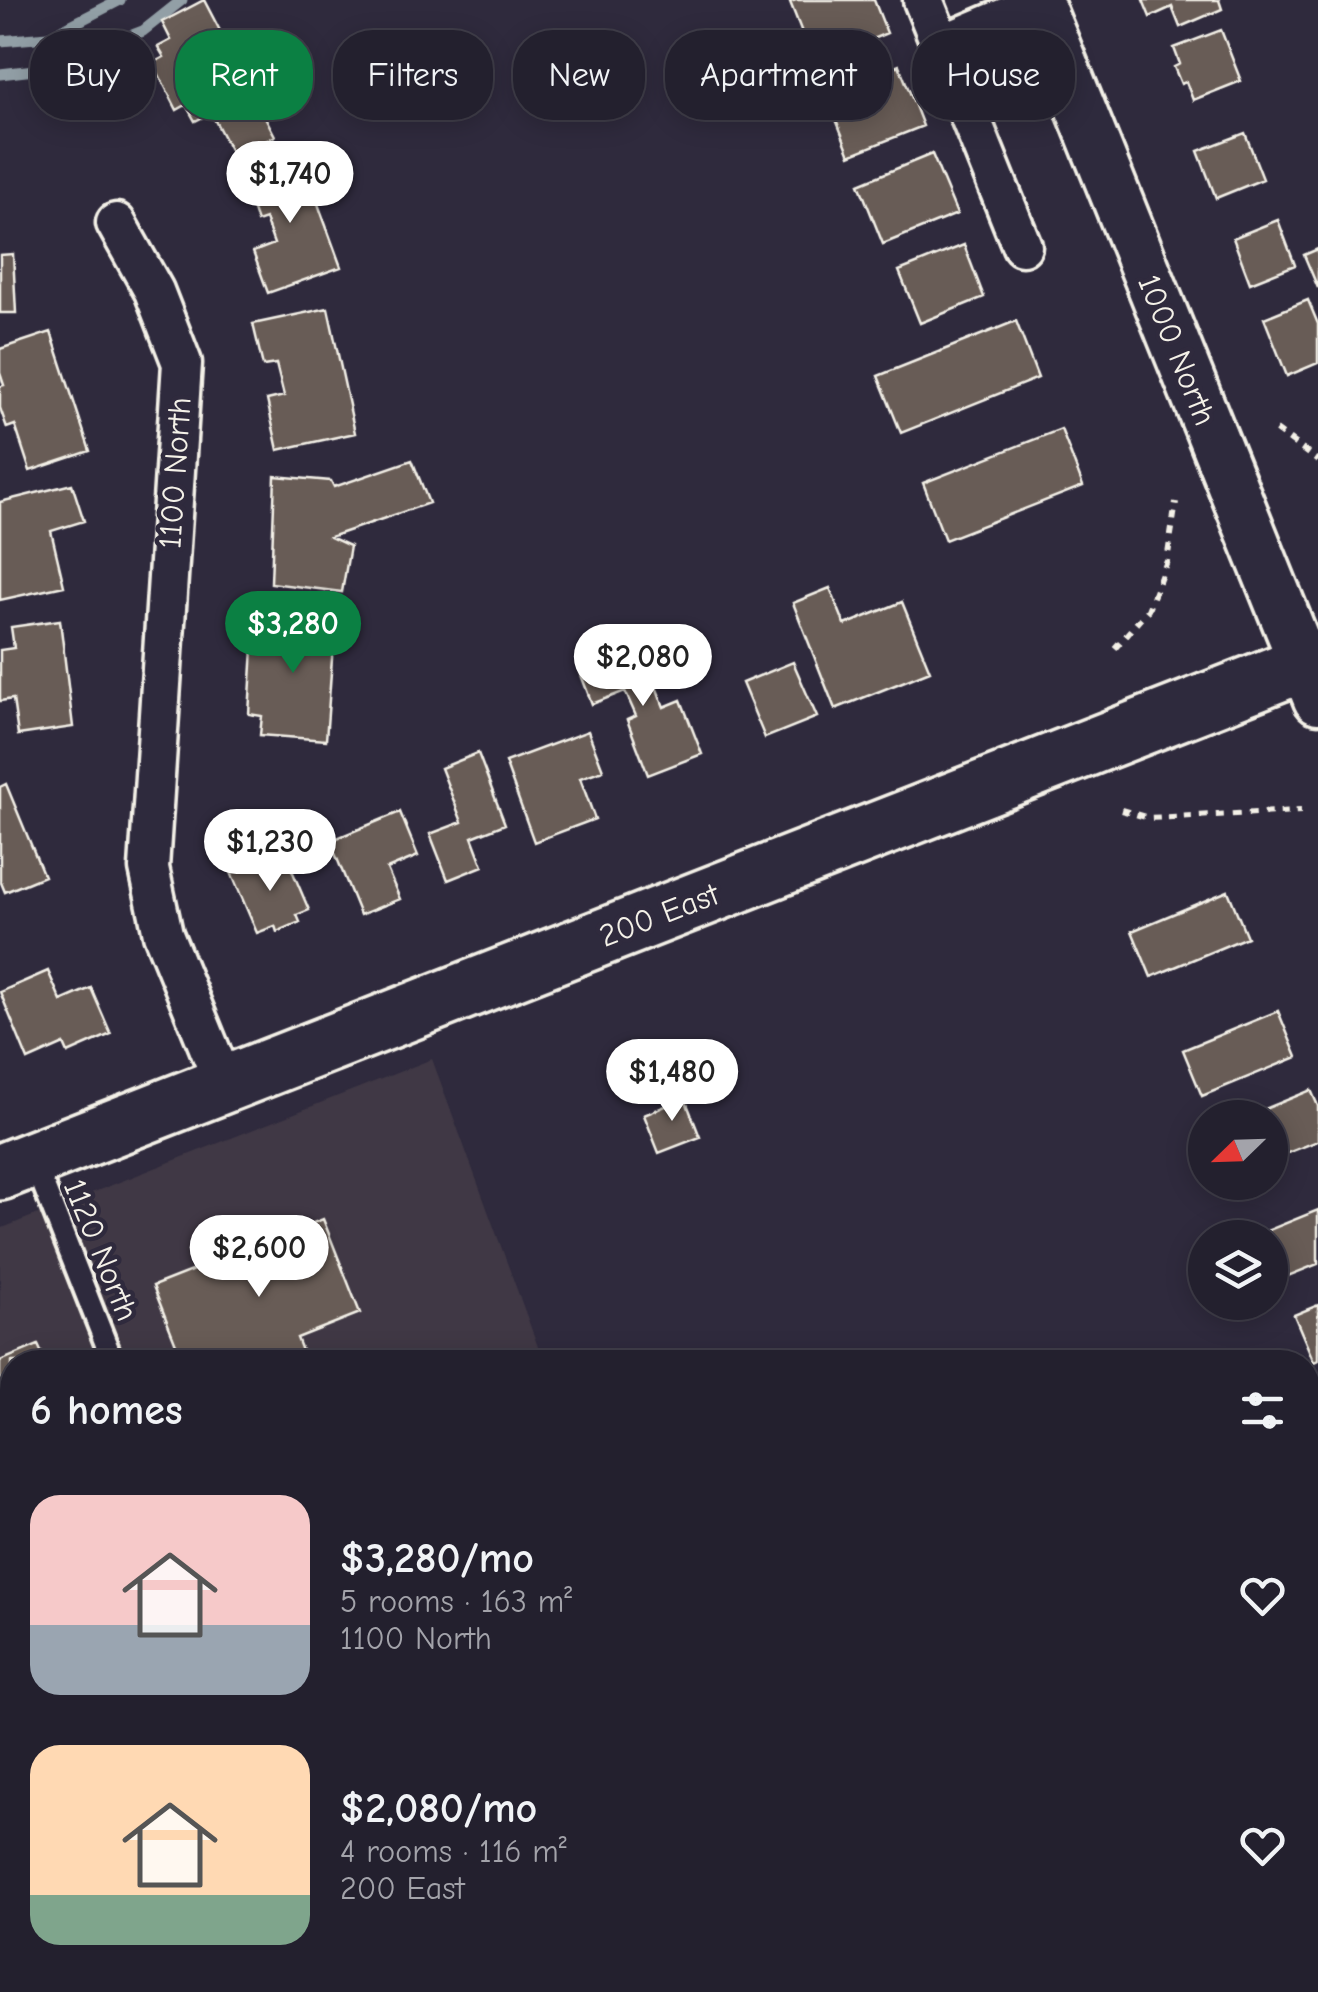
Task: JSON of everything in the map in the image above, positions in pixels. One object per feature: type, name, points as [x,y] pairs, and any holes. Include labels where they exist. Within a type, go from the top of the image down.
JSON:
[{"type":"main road","name":"200 East","points":[[16,1166],[1313,674]]},
{"type":"street","points":[[922,0],[935,30]]},
{"type":"street","points":[[975,30],[1038,2]]},
{"type":"street","name":"1000 North","points":[[1038,2],[1313,674]]},
{"type":"street","points":[[971,120],[1022,246]]},
{"type":"street","name":"1100 North","points":[[116,223],[154,290],[182,364],[149,868],[164,934],[224,1084]]},
{"type":"lane","name":"1120 North","points":[[16,1166],[107,1350]]},
{"type":"path","points":[[1276,430],[1318,461]]},
{"type":"path","points":[[1115,648],[1148,610],[1167,562],[1176,502]]},
{"type":"path","points":[[1121,810],[1149,818],[1301,810]]},
{"type":"shaded area","points":[[432,1059],[539,1350],[0,1350],[0,1229]]},
{"type":"building","points":[[204,0],[220,30],[175,30],[175,106],[155,67],[155,62],[164,57],[158,47],[171,40],[162,22]]},
{"type":"building","points":[[874,0],[886,30],[801,30],[790,2]]},
{"type":"building","points":[[1143,0],[1219,0],[1222,9],[1180,27],[1172,7],[1150,17]]},
{"type":"building","points":[[1221,30],[1241,81],[1193,100],[1174,67],[1180,64],[1174,48]]},
{"type":"building","points":[[899,65],[912,98],[912,120],[921,120],[923,126],[850,155],[836,120],[892,120],[892,68]]},
{"type":"building","points":[[215,120],[267,120],[275,136],[234,157]]},
{"type":"building","points":[[1245,133],[1263,179],[1216,198],[1198,151]]},
{"type":"building","points":[[932,154],[957,214],[883,244],[859,184]]},
{"type":"building","points":[[301,157],[341,267],[268,293],[253,252],[274,244],[265,219],[257,222],[242,178]]},
{"type":"building","points":[[1278,220],[1295,265],[1250,283],[1233,238]]},
{"type":"building","points":[[964,245],[984,297],[920,323],[899,271]]},
{"type":"building","points":[[1318,249],[1318,288],[1304,255]]},
{"type":"building","points":[[13,254],[16,313],[0,313],[0,255]]},
{"type":"building","points":[[1308,300],[1318,324],[1318,363],[1287,376],[1264,318]]},
{"type":"building","points":[[328,308],[355,433],[278,450],[267,400],[284,396],[276,364],[263,366],[253,324]]},
{"type":"building","points":[[1016,321],[1038,378],[901,433],[878,376]]},
{"type":"building","points":[[51,332],[90,451],[30,471],[15,425],[7,428],[0,408],[0,386],[4,385],[0,349]]},
{"type":"building","points":[[1061,429],[1083,486],[945,540],[923,483]]},
{"type":"building","points":[[412,460],[429,503],[330,537],[350,546],[342,592],[271,583],[275,476],[331,481],[334,487]]},
{"type":"building","points":[[72,484],[84,521],[51,531],[64,586],[0,600],[0,502]]},
{"type":"building","points":[[830,588],[845,625],[902,602],[930,671],[835,709],[793,603]]},
{"type":"building","points":[[263,612],[335,618],[326,740],[260,735],[262,716],[249,714],[253,648],[260,649]]},
{"type":"building","points":[[60,620],[73,727],[18,735],[13,699],[0,701],[0,650],[14,648],[11,627]]},
{"type":"building","points":[[626,644],[636,671],[648,666],[664,707],[681,700],[702,754],[648,775],[627,720],[636,716],[625,691],[592,704],[577,664]]},
{"type":"building","points":[[793,662],[817,717],[765,738],[742,683]]},
{"type":"building","points":[[588,731],[603,770],[580,778],[595,819],[534,842],[505,762]]},
{"type":"building","points":[[478,753],[505,824],[472,837],[483,866],[448,880],[430,834],[462,822],[441,768]]},
{"type":"building","points":[[6,784],[44,876],[5,892],[0,880],[0,787]]},
{"type":"building","points":[[400,812],[418,856],[387,869],[400,899],[360,915],[330,841]]},
{"type":"building","points":[[268,854],[274,869],[289,863],[309,910],[297,915],[300,922],[277,932],[275,926],[257,933],[230,870]]},
{"type":"building","points":[[1228,891],[1247,937],[1151,977],[1132,931]]},
{"type":"building","points":[[48,971],[61,1001],[91,988],[111,1034],[68,1053],[64,1044],[28,1060],[0,992]]},
{"type":"building","points":[[1278,1011],[1297,1057],[1202,1096],[1183,1050]]},
{"type":"building","points":[[1311,1090],[1318,1106],[1318,1141],[1288,1153],[1288,1100]]},
{"type":"building","points":[[682,1091],[700,1137],[659,1153],[644,1115],[668,1105],[666,1098]]},
{"type":"building","points":[[1318,1210],[1318,1264],[1288,1276],[1288,1222]]},
{"type":"building","points":[[323,1219],[360,1313],[297,1338],[302,1350],[178,1350],[153,1286]]},
{"type":"building","points":[[1318,1305],[1318,1350],[1309,1350],[1294,1315]]},
{"type":"waterway","points":[[0,41],[48,37],[120,0]]},
{"type":"waterway","points":[[0,74],[43,69],[143,31],[182,0]]}]
